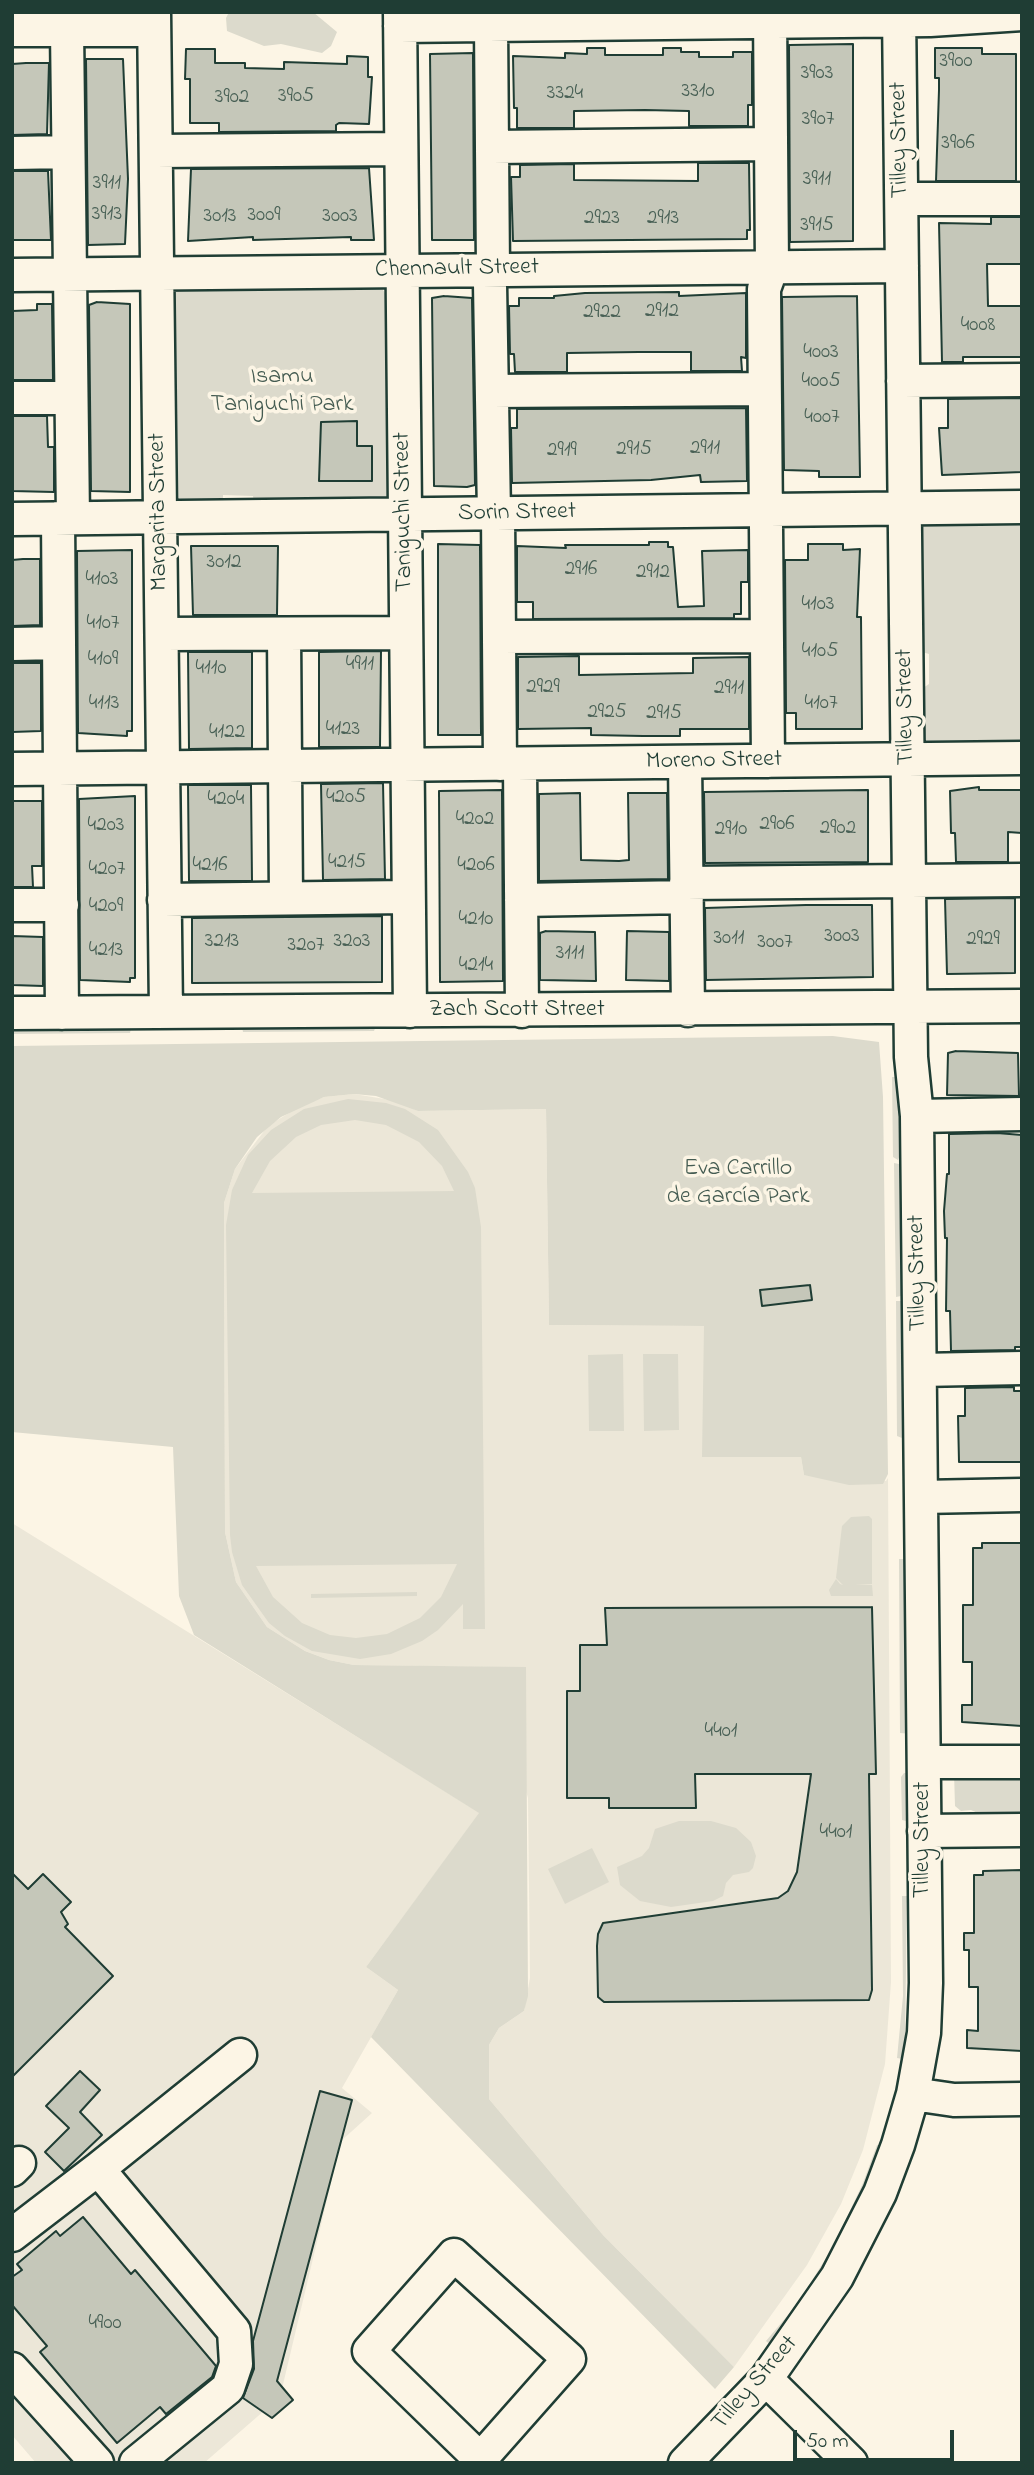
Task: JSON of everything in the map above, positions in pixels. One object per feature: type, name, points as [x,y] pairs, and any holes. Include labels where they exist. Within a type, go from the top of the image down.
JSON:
[{"type":"street","points":[[400,19],[491,25],[770,17],[899,16],[975,19],[1021,14]]},
{"type":"street","name":"Tilley Street","points":[[685,2463],[766,2379],[837,2277],[859,2235],[893,2157],[913,2094],[924,2033],[922,1497],[917,1115],[912,1083],[910,1008],[899,16]]},
{"type":"street","points":[[768,761],[764,282],[772,267],[770,17]]},
{"type":"street","name":"Taniguchi Street","points":[[400,19],[410,1011]]},
{"type":"street","points":[[12,30],[66,30],[154,21]]},
{"type":"street","name":"Margarita Street","points":[[154,21],[166,1011]]},
{"type":"street","points":[[491,25],[493,270],[490,284],[499,637],[521,900],[522,1012]]},
{"type":"street","points":[[62,1013],[59,643],[70,398],[66,30]]},
{"type":"street","points":[[493,147],[770,144]]},
{"type":"street","points":[[156,151],[401,149]]},
{"type":"street","points":[[12,153],[67,152]]},
{"type":"street","points":[[902,199],[1022,198]]},
{"type":"street","name":"Chennault Street","points":[[12,275],[902,266]]},
{"type":"street","points":[[903,380],[1022,380]]},
{"type":"street","points":[[492,391],[764,389]]},
{"type":"street","points":[[12,398],[70,398]]},
{"type":"street","name":"Sorin Street","points":[[12,519],[1022,507]]},
{"type":"street","points":[[162,634],[406,633]]},
{"type":"street","points":[[284,634],[286,898]]},
{"type":"street","points":[[499,637],[766,636]]},
{"type":"street","points":[[12,644],[59,643]]},
{"type":"street","name":"Moreno Street","points":[[12,769],[1022,758]]},
{"type":"street","points":[[685,762],[688,1010]]},
{"type":"street","points":[[521,900],[909,880],[1022,880]]},
{"type":"street","points":[[164,900],[408,897]]},
{"type":"street","points":[[12,905],[62,905]]},
{"type":"street","name":"Zach Scott Street","points":[[12,1013],[522,1012],[1022,1006]]},
{"type":"street","points":[[917,1115],[1022,1114]]},
{"type":"street","points":[[920,1370],[1022,1368]]},
{"type":"street","points":[[922,1497],[1022,1495]]},
{"type":"street","points":[[924,1762],[1022,1762]]},
{"type":"street","points":[[924,1831],[1022,1830]]},
{"type":"street","points":[[12,2235],[240,2056]]},
{"type":"street","points":[[913,2094],[954,2100],[1022,2099]]},
{"type":"street","points":[[98,2169],[234,2331],[236,2364],[228,2388],[136,2463]]},
{"type":"street","points":[[454,2255],[569,2359],[479,2461],[369,2351],[454,2255]]},
{"type":"street","points":[[12,2369],[97,2463]]},
{"type":"street","points":[[766,2379],[851,2463]]},
{"type":"shaded area","points":[[354,1094],[397,1101],[418,1111],[546,1109],[549,1325],[704,1326],[801,1457],[804,1475],[886,1481],[888,1478],[891,1982],[885,2064],[863,2150],[841,2204],[807,2265],[734,2367],[603,2235],[489,2099],[489,2045],[499,2028],[524,2011],[530,1978],[528,1798],[492,1667],[354,1665],[329,1660],[305,1651],[267,1627],[236,1582],[225,1532],[224,1203],[235,1169],[268,1126],[300,1106],[324,1097]]},
{"type":"shaded area","points":[[12,1523],[480,1813],[366,1967],[398,1990],[342,2088],[372,2113],[341,2141],[280,2397],[204,2463],[36,2463],[12,2435]]},
{"type":"green space","points":[[229,12],[313,12],[337,32],[331,46],[322,53],[281,44],[264,46],[227,31],[226,18]]},
{"type":"green space","name":"Isamu Taniguchi Park","points":[[380,286],[388,297],[387,500],[254,504],[253,496],[223,495],[223,505],[179,501],[174,495],[172,297],[176,289]]},
{"type":"green space","points":[[918,523],[951,523],[957,526],[1022,525],[1022,744],[928,744],[921,738],[923,688],[929,684],[929,654],[922,652]]},
{"type":"green space","points":[[831,1020],[831,1026],[558,1028],[561,1025]]},
{"type":"green space","points":[[376,1026],[374,1031],[243,1032],[242,1027]]},
{"type":"green space","points":[[131,1028],[130,1033],[12,1034],[12,1029]]},
{"type":"green space","name":"Eva Carrillo de García Park","points":[[833,1036],[879,1042],[883,1097],[888,1474],[883,1484],[849,1485],[804,1475],[801,1457],[702,1457],[704,1326],[549,1325],[546,1109],[418,1111],[376,1096],[354,1094],[324,1097],[281,1117],[257,1137],[235,1169],[224,1203],[225,1532],[236,1582],[267,1627],[305,1651],[329,1660],[354,1665],[526,1667],[528,1996],[524,2011],[499,2028],[489,2045],[489,2099],[603,2235],[734,2367],[715,2389],[371,2037],[398,1990],[366,1967],[479,1813],[194,1635],[179,1596],[173,1447],[12,1432],[12,1046]]},
{"type":"green space","points":[[892,1077],[899,1077],[905,1123],[903,1148],[898,1160],[893,1157]]},
{"type":"green space","points":[[348,1099],[386,1103],[405,1109],[438,1130],[468,1172],[475,1188],[481,1227],[485,1629],[463,1629],[463,1604],[438,1630],[422,1641],[391,1654],[360,1659],[312,1651],[285,1636],[269,1623],[242,1585],[230,1535],[226,1225],[232,1190],[248,1155],[271,1130],[304,1109]],"holes":[[[355,1120],[386,1125],[419,1142],[442,1166],[454,1191],[252,1193],[270,1161],[296,1137],[321,1125]],[[457,1564],[441,1597],[420,1618],[387,1634],[356,1638],[330,1635],[302,1623],[273,1597],[256,1566]]]},
{"type":"green space","points":[[894,1163],[899,1164],[901,1296],[896,1297]]},
{"type":"green space","points":[[896,1301],[901,1301],[902,1438],[897,1436]]},
{"type":"green space","points":[[623,1354],[624,1431],[589,1431],[588,1355]]},
{"type":"green space","points":[[643,1354],[678,1354],[679,1430],[644,1431]]},
{"type":"green space","points":[[869,1516],[872,1519],[872,1584],[855,1585],[872,1585],[873,1596],[831,1596],[829,1590],[836,1579],[843,1585],[836,1578],[842,1526],[851,1517]]},
{"type":"green space","points":[[899,1559],[904,1559],[906,1708],[912,1734],[900,1733]]},
{"type":"green space","points":[[417,1592],[417,1596],[311,1598],[311,1594]]},
{"type":"green space","points":[[1022,1771],[1022,1821],[984,1816],[971,1810],[961,1811],[955,1806],[954,1772]]},
{"type":"green space","points":[[904,1773],[909,1773],[910,1822],[902,1820],[901,1777]]},
{"type":"green space","points":[[679,1821],[711,1821],[736,1828],[751,1842],[756,1856],[753,1868],[749,1872],[733,1875],[726,1883],[723,1896],[713,1901],[671,1907],[640,1901],[620,1885],[617,1867],[642,1856],[649,1848],[655,1829]]},
{"type":"green space","points":[[592,1848],[609,1882],[565,1904],[548,1869]]},
{"type":"green space","points":[[902,1896],[907,1896],[905,2040],[908,2060],[897,2058],[903,1996]]},
{"type":"green space","points":[[877,2145],[882,2145],[876,2163],[840,2245],[774,2348],[766,2341],[798,2303],[834,2245],[863,2183]]},
{"type":"building","points":[[853,44],[853,241],[790,242],[789,45]]},
{"type":"building","points":[[587,48],[605,48],[605,55],[663,55],[663,48],[699,52],[699,57],[733,57],[733,52],[752,52],[752,105],[748,105],[748,126],[689,126],[689,111],[645,110],[574,111],[574,128],[517,128],[513,56],[565,58],[565,53],[587,54]]},
{"type":"building","points":[[935,48],[982,48],[982,54],[1016,54],[1016,181],[936,181],[939,78],[935,78]]},
{"type":"building","points":[[186,49],[215,49],[215,63],[245,63],[245,68],[284,69],[284,62],[347,64],[347,56],[368,57],[368,77],[372,77],[369,124],[339,123],[336,125],[336,131],[219,132],[219,123],[190,123],[190,79],[185,79]]},
{"type":"building","points":[[473,53],[474,240],[432,240],[430,54]]},
{"type":"building","points":[[86,59],[123,59],[128,179],[125,244],[88,245]]},
{"type":"building","points":[[49,63],[47,134],[12,135],[12,64]]},
{"type":"building","points":[[698,163],[749,163],[750,230],[747,230],[747,239],[513,241],[511,177],[520,177],[520,165],[574,164],[574,180],[698,181]]},
{"type":"building","points":[[369,168],[374,240],[351,240],[351,237],[253,240],[253,237],[188,241],[191,169]]},
{"type":"building","points":[[12,171],[48,171],[51,240],[12,240]]},
{"type":"building","points":[[991,217],[1022,217],[1022,264],[987,264],[988,306],[1022,306],[1022,357],[963,357],[963,362],[942,362],[939,223],[991,224]]},
{"type":"building","points":[[679,292],[679,296],[746,293],[746,358],[741,357],[742,371],[691,371],[691,352],[639,352],[567,353],[567,372],[515,372],[514,354],[510,354],[509,306],[519,306],[519,298],[554,298],[585,293]]},
{"type":"building","points":[[857,296],[860,477],[819,477],[819,471],[784,470],[782,297]]},
{"type":"building","points":[[432,298],[472,298],[475,485],[467,487],[434,486]]},
{"type":"building","points":[[97,302],[130,304],[130,492],[91,491],[89,305]]},
{"type":"building","points":[[37,304],[52,304],[53,380],[12,380],[12,311],[37,310]]},
{"type":"building","points":[[1022,398],[1022,472],[942,475],[939,428],[948,428],[948,399]]},
{"type":"building","points":[[746,408],[747,481],[701,482],[700,475],[651,480],[512,483],[511,428],[517,428],[517,409]]},
{"type":"building","points":[[12,416],[47,416],[48,447],[54,447],[54,492],[12,491]]},
{"type":"building","points":[[357,421],[357,446],[372,446],[372,481],[319,481],[321,422]]},
{"type":"building","points":[[649,542],[668,542],[668,547],[673,547],[678,607],[704,606],[702,551],[748,550],[748,582],[741,582],[741,614],[734,614],[734,618],[533,619],[533,602],[517,602],[517,546],[566,548],[565,545],[649,545]]},
{"type":"building","points":[[438,544],[480,545],[481,735],[438,735]]},
{"type":"building","points":[[808,544],[843,544],[843,550],[860,549],[857,617],[861,617],[862,729],[796,729],[796,713],[786,713],[785,560],[808,560]]},
{"type":"building","points":[[191,546],[278,546],[277,615],[193,615]]},
{"type":"building","points":[[132,550],[132,731],[127,731],[127,736],[78,733],[77,551]]},
{"type":"building","points":[[40,559],[40,625],[12,626],[12,560]]},
{"type":"building","points":[[381,651],[380,747],[319,747],[319,652]]},
{"type":"building","points":[[188,652],[252,652],[252,748],[189,749]]},
{"type":"building","points":[[579,656],[579,675],[693,673],[693,658],[749,657],[749,729],[680,729],[680,736],[643,736],[591,735],[591,728],[518,729],[518,657]]},
{"type":"building","points":[[12,663],[41,663],[41,731],[12,732]]},
{"type":"building","points":[[383,783],[385,879],[323,880],[321,784]]},
{"type":"building","points":[[188,785],[251,785],[252,881],[189,881]]},
{"type":"building","points":[[979,787],[979,790],[1022,790],[1022,833],[1008,832],[1008,862],[956,862],[955,833],[951,833],[950,791]]},
{"type":"building","points":[[502,790],[503,981],[440,982],[439,791]]},
{"type":"building","points":[[868,790],[868,862],[705,863],[704,792]]},
{"type":"building","points":[[580,793],[581,860],[619,861],[629,860],[628,793],[667,793],[668,879],[539,881],[539,794]]},
{"type":"building","points":[[135,796],[135,978],[130,978],[130,982],[80,980],[79,799]]},
{"type":"building","points":[[12,801],[42,801],[42,866],[32,866],[33,887],[12,887]]},
{"type":"building","points":[[1015,898],[1015,973],[947,974],[945,899]]},
{"type":"building","points":[[872,905],[873,977],[706,980],[705,908]]},
{"type":"building","points":[[382,916],[382,982],[192,983],[192,918]]},
{"type":"building","points":[[627,931],[669,932],[669,981],[626,980]]},
{"type":"building","points":[[595,932],[596,981],[540,980],[540,933]]},
{"type":"building","points":[[12,936],[43,937],[43,986],[12,985]]},
{"type":"building","points":[[948,1053],[1018,1053],[1019,1096],[947,1095]]},
{"type":"building","points":[[949,1134],[1022,1135],[1022,1347],[1015,1347],[1015,1350],[951,1351],[950,1311],[946,1311],[947,1238],[944,1211],[949,1174]]},
{"type":"building","points":[[810,1285],[812,1300],[762,1306],[760,1290]]},
{"type":"building","points":[[1014,1387],[1014,1391],[1022,1391],[1022,1462],[959,1462],[958,1416],[965,1416],[965,1388]]},
{"type":"building","points":[[982,1543],[1022,1543],[1022,1726],[962,1722],[962,1705],[972,1705],[972,1662],[963,1662],[963,1605],[973,1605],[973,1548],[982,1548]]},
{"type":"building","points":[[872,1607],[876,1774],[869,1774],[872,1990],[869,2000],[604,2002],[598,1997],[597,1946],[603,1923],[778,1898],[788,1891],[797,1872],[811,1774],[695,1774],[696,1808],[609,1808],[609,1798],[567,1798],[567,1691],[580,1691],[580,1645],[607,1645],[605,1608]]},
{"type":"building","points":[[1022,1870],[1022,2051],[967,2048],[967,2030],[978,2031],[978,1987],[969,1987],[969,1950],[964,1950],[964,1933],[974,1933],[974,1875],[983,1875],[983,1871]]},
{"type":"building","points":[[12,1873],[28,1889],[43,1874],[71,1902],[61,1912],[68,1924],[65,1927],[113,1976],[12,2077]]},
{"type":"building","points":[[80,2071],[100,2090],[80,2112],[102,2135],[64,2171],[45,2152],[69,2128],[46,2106]]},
{"type":"building","points":[[320,2091],[352,2100],[277,2381],[293,2400],[272,2418],[243,2398],[254,2369],[253,2341]]},
{"type":"building","points":[[83,2217],[131,2274],[135,2270],[216,2366],[212,2377],[166,2414],[160,2407],[117,2443],[40,2352],[47,2346],[12,2305],[12,2277],[22,2270],[17,2264],[56,2231],[60,2236]]}]
